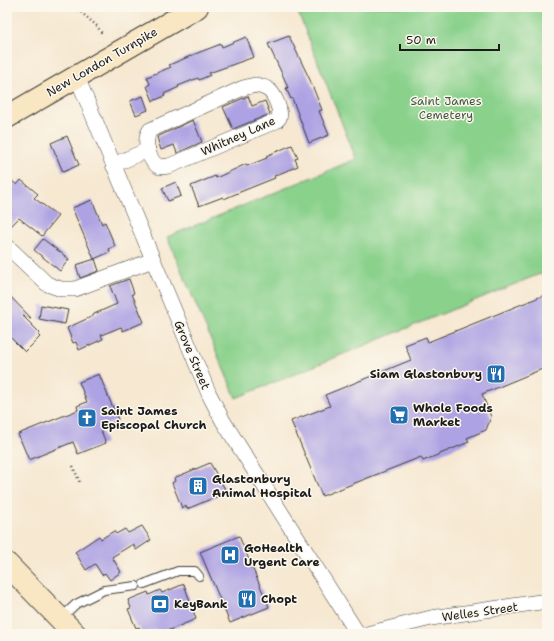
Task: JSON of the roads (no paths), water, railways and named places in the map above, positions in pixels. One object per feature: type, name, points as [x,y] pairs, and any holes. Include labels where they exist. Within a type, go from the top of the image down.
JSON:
[{"type":"main road","name":"New London Turnpike","points":[[7,117],[197,7]]},
{"type":"main road","points":[[7,564],[68,626]]},
{"type":"street","name":"Grove Street","points":[[77,77],[200,375],[223,421],[358,634]]},
{"type":"street","name":"Whitney Lane","points":[[250,86],[260,86],[270,91],[280,113],[279,118],[273,123],[169,166],[157,166],[152,161],[148,150],[148,132],[154,127],[250,86]]},
{"type":"street","points":[[113,165],[148,150]]},
{"type":"street","points":[[7,246],[47,284],[61,290],[75,289],[153,260]]},
{"type":"street","name":"Welles Street","points":[[367,634],[431,618],[547,601]]},
{"type":"lane","points":[[68,626],[76,604],[104,590],[140,585],[185,570],[195,571],[199,576]]},
{"type":"place","name":"Siam Glastonbury","points":[[496,374]]},
{"type":"place","name":"Whole Foods Market","points":[[399,415]]},
{"type":"place","name":"Saint James Episcopal Church","points":[[87,418]]},
{"type":"place","name":"Glastonbury Animal Hospital","points":[[198,486]]},
{"type":"place","name":"GoHealth Urgent Care","points":[[230,555]]},
{"type":"place","name":"Chopt","points":[[247,599]]},
{"type":"place","name":"KeyBank","points":[[160,604]]},
{"type":"park label","name":"Saint James Cemetery","points":[[446,108]]}]
